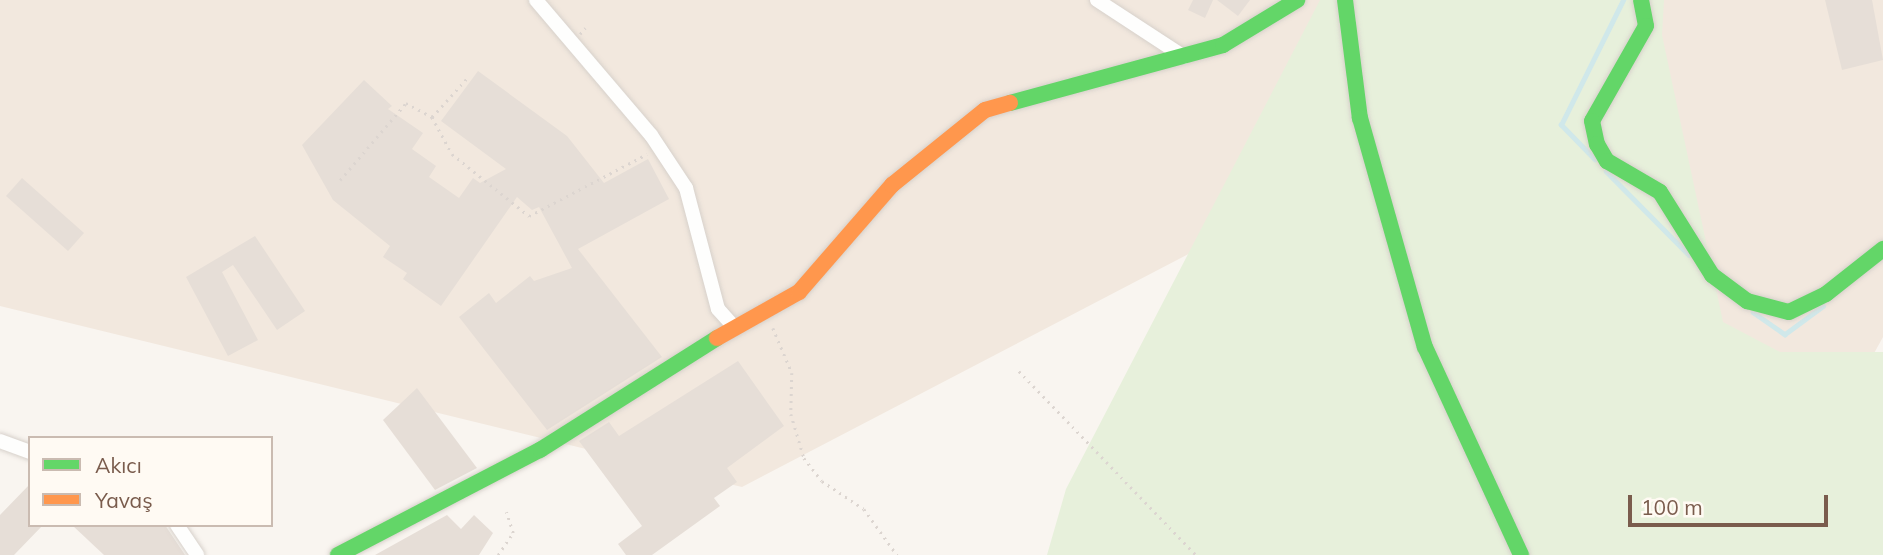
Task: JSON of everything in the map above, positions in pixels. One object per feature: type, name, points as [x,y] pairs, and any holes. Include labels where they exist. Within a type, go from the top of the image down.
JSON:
[{"type":"street","points":[[536,0],[659,147],[686,188],[718,309],[734,327]]},
{"type":"street","points":[[1097,0],[1184,57]]},
{"type":"street","points":[[338,555],[540,450],[734,327],[763,317],[800,292],[892,185],[985,110],[1184,57],[1250,34],[1297,0]]},
{"type":"street","points":[[1345,0],[1360,118],[1425,347],[1521,555]]},
{"type":"street","points":[[1641,0],[1646,26],[1591,121],[1597,144],[1607,161],[1660,192],[1713,275],[1747,301],[1789,312],[1826,295],[1883,249]]},
{"type":"street","points":[[0,442],[28,451]]},
{"type":"street","points":[[178,527],[197,555]]},
{"type":"path","points":[[432,117],[468,76]]},
{"type":"path","points":[[340,180],[398,104],[432,117],[452,154],[529,216],[659,147]]},
{"type":"path","points":[[763,317],[780,335],[792,373],[791,414],[804,458],[822,481],[864,509],[897,555]]},
{"type":"path","points":[[1019,371],[1196,555]]},
{"type":"path","points":[[498,555],[513,533],[506,512]]},
{"type":"shaded area","points":[[0,0],[1883,0],[1883,337],[1763,555],[1223,236],[742,487],[0,306]]},
{"type":"green space","points":[[1320,0],[1664,0],[1662,35],[1723,322],[1780,352],[1883,352],[1883,555],[1047,555],[1066,489]]},
{"type":"building","points":[[1193,0],[1213,0],[1205,18],[1188,10]]},
{"type":"building","points":[[1217,0],[1250,0],[1238,16]]},
{"type":"building","points":[[1825,0],[1872,0],[1883,60],[1842,70]]},
{"type":"building","points":[[478,71],[567,136],[604,183],[648,159],[669,199],[578,249],[662,357],[547,430],[459,317],[489,293],[496,303],[530,276],[534,281],[572,268],[539,207],[532,210],[517,197],[441,306],[403,279],[407,273],[383,257],[390,246],[333,200],[302,145],[364,80],[392,106],[388,109],[423,133],[412,149],[436,166],[429,177],[459,198],[473,178],[480,183],[506,169],[441,121]]},
{"type":"building","points":[[22,178],[84,233],[68,251],[6,196]]},
{"type":"building","points":[[255,236],[305,311],[277,330],[233,265],[222,272],[258,340],[228,356],[186,277]]},
{"type":"building","points":[[738,361],[784,426],[727,468],[737,482],[714,498],[720,506],[652,555],[626,555],[618,544],[642,526],[579,441],[609,422],[619,436]]},
{"type":"building","points":[[417,388],[477,468],[435,490],[383,420]]},
{"type":"building","points":[[28,486],[28,527],[41,527],[14,555],[0,555],[0,515]]},
{"type":"building","points":[[447,515],[461,529],[474,515],[493,533],[479,555],[375,555]]},
{"type":"building","points":[[74,527],[166,527],[185,555],[104,555]]},
{"type":"waterway","points":[[1595,160],[1561,125],[1623,0]]},
{"type":"waterway","points":[[1606,171],[1689,255]]},
{"type":"waterway","points":[[1753,312],[1785,334],[1823,306]]},
{"type":"traffic: fast","points":[[1010,103],[1223,45],[1297,0]]},
{"type":"traffic: fast","points":[[1345,0],[1360,118],[1425,347],[1521,555]]},
{"type":"traffic: fast","points":[[1641,0],[1646,26],[1592,121],[1597,144],[1607,161],[1660,192],[1712,275],[1747,301],[1789,312],[1826,294],[1883,249]]},
{"type":"traffic: fast","points":[[338,555],[540,450],[717,338]]},
{"type":"traffic: slow","points":[[717,338],[799,292],[892,185],[985,110],[1010,103]]}]
